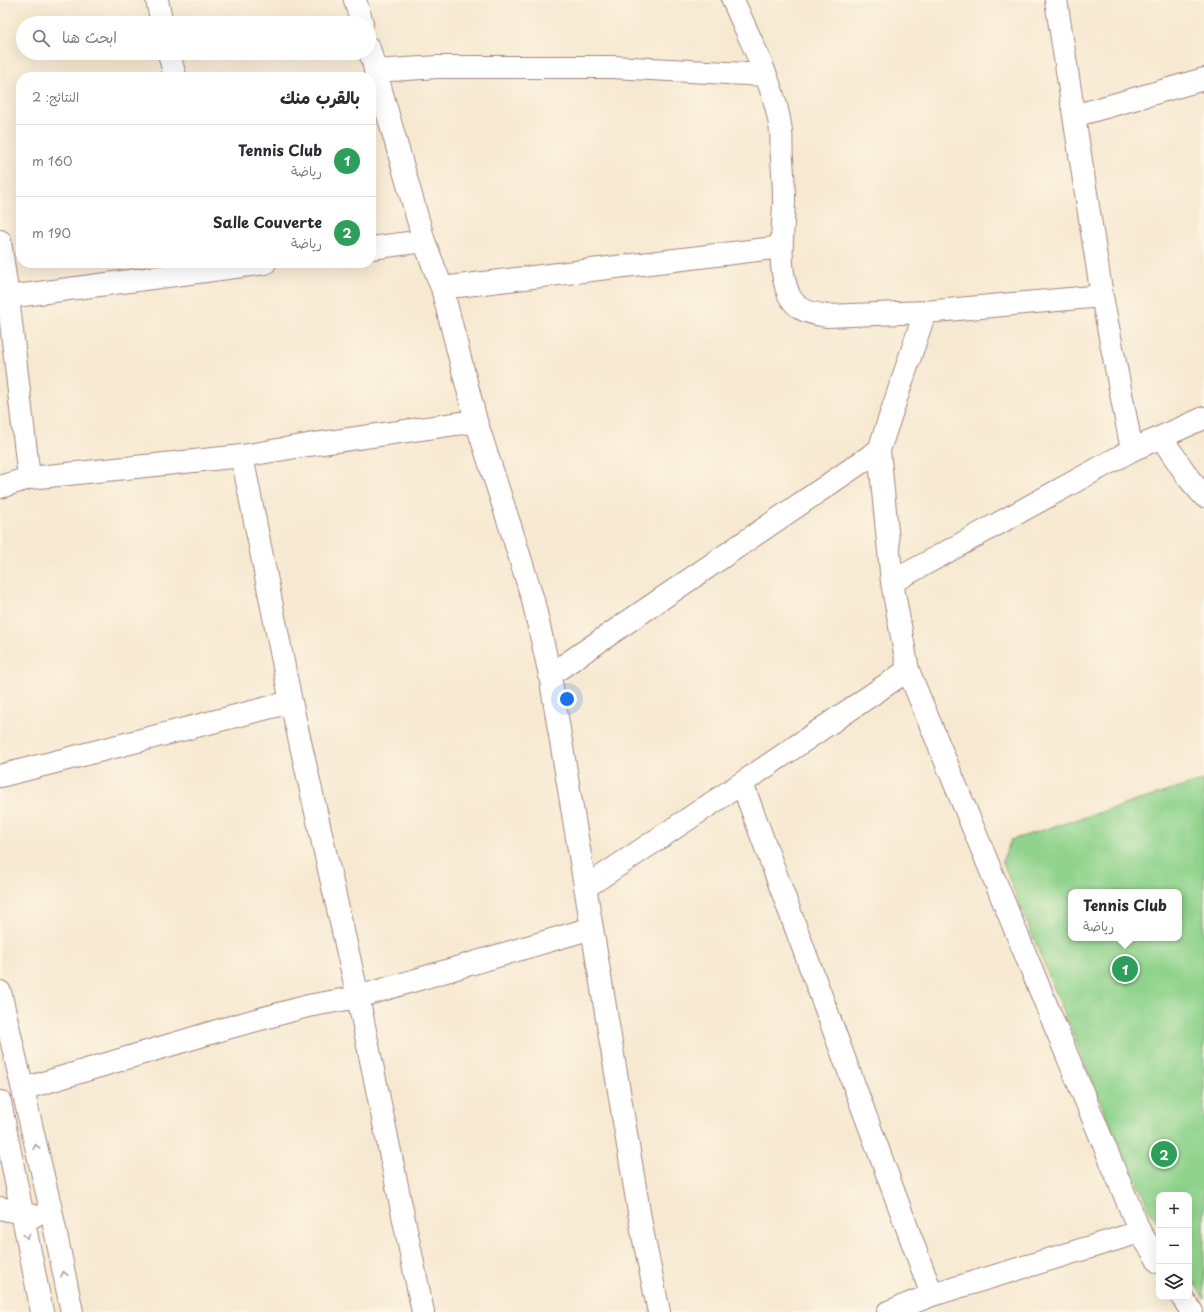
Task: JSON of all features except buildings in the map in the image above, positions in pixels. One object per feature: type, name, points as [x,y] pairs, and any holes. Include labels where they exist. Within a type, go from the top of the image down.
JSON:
[{"type":"street","points":[[157,0],[160,16]]},
{"type":"street","points":[[356,0],[360,16]]},
{"type":"street","points":[[733,0],[766,75],[777,112],[781,132],[784,199],[782,268],[784,282],[793,302],[801,310],[827,316],[925,312],[1102,296]]},
{"type":"street","points":[[1056,0],[1102,296],[1132,450]]},
{"type":"street","points":[[171,60],[174,72]]},
{"type":"street","points":[[373,60],[424,241],[442,288],[476,421],[533,600],[550,675],[642,1230],[659,1312]]},
{"type":"street","points":[[376,71],[438,67],[612,67],[766,75]]},
{"type":"street","points":[[1074,116],[1204,79]]},
{"type":"street","points":[[0,241],[30,478]]},
{"type":"street","points":[[376,247],[424,241]]},
{"type":"street","points":[[442,288],[782,247]]},
{"type":"street","points":[[8,297],[204,268]]},
{"type":"street","points":[[925,312],[879,450],[892,582],[908,670],[1140,1232],[1156,1257]]},
{"type":"street","points":[[892,582],[1132,450],[1204,418]]},
{"type":"street","points":[[0,487],[30,478],[242,456],[308,444],[476,421]]},
{"type":"street","points":[[1161,437],[1190,480],[1204,496]]},
{"type":"street","points":[[550,675],[879,450]]},
{"type":"street","points":[[242,456],[291,702],[358,997],[422,1312]]},
{"type":"street","points":[[586,887],[908,670]]},
{"type":"street","points":[[0,776],[291,702]]},
{"type":"street","points":[[742,783],[932,1295]]},
{"type":"street","points":[[23,1089],[227,1028],[308,1006],[358,997],[592,928]]},
{"type":"street","points":[[0,992],[53,1220],[72,1312]]},
{"type":"street","points":[[0,1102],[42,1312]]},
{"type":"street","points":[[0,1208],[53,1220]]},
{"type":"street","points":[[888,1312],[932,1295],[1140,1232]]},
{"type":"street","points":[[1184,1300],[1192,1312]]},
{"type":"green space","points":[[1204,780],[1204,1299],[1192,1279],[1192,1192],[1156,1192],[1156,1220],[1150,1211],[1105,1113],[1002,861],[1011,840]]},
{"type":"place","name":"Tennis Club","points":[[1125,969]]},
{"type":"place","name":"Salle Couverte","points":[[1164,1154]]}]
